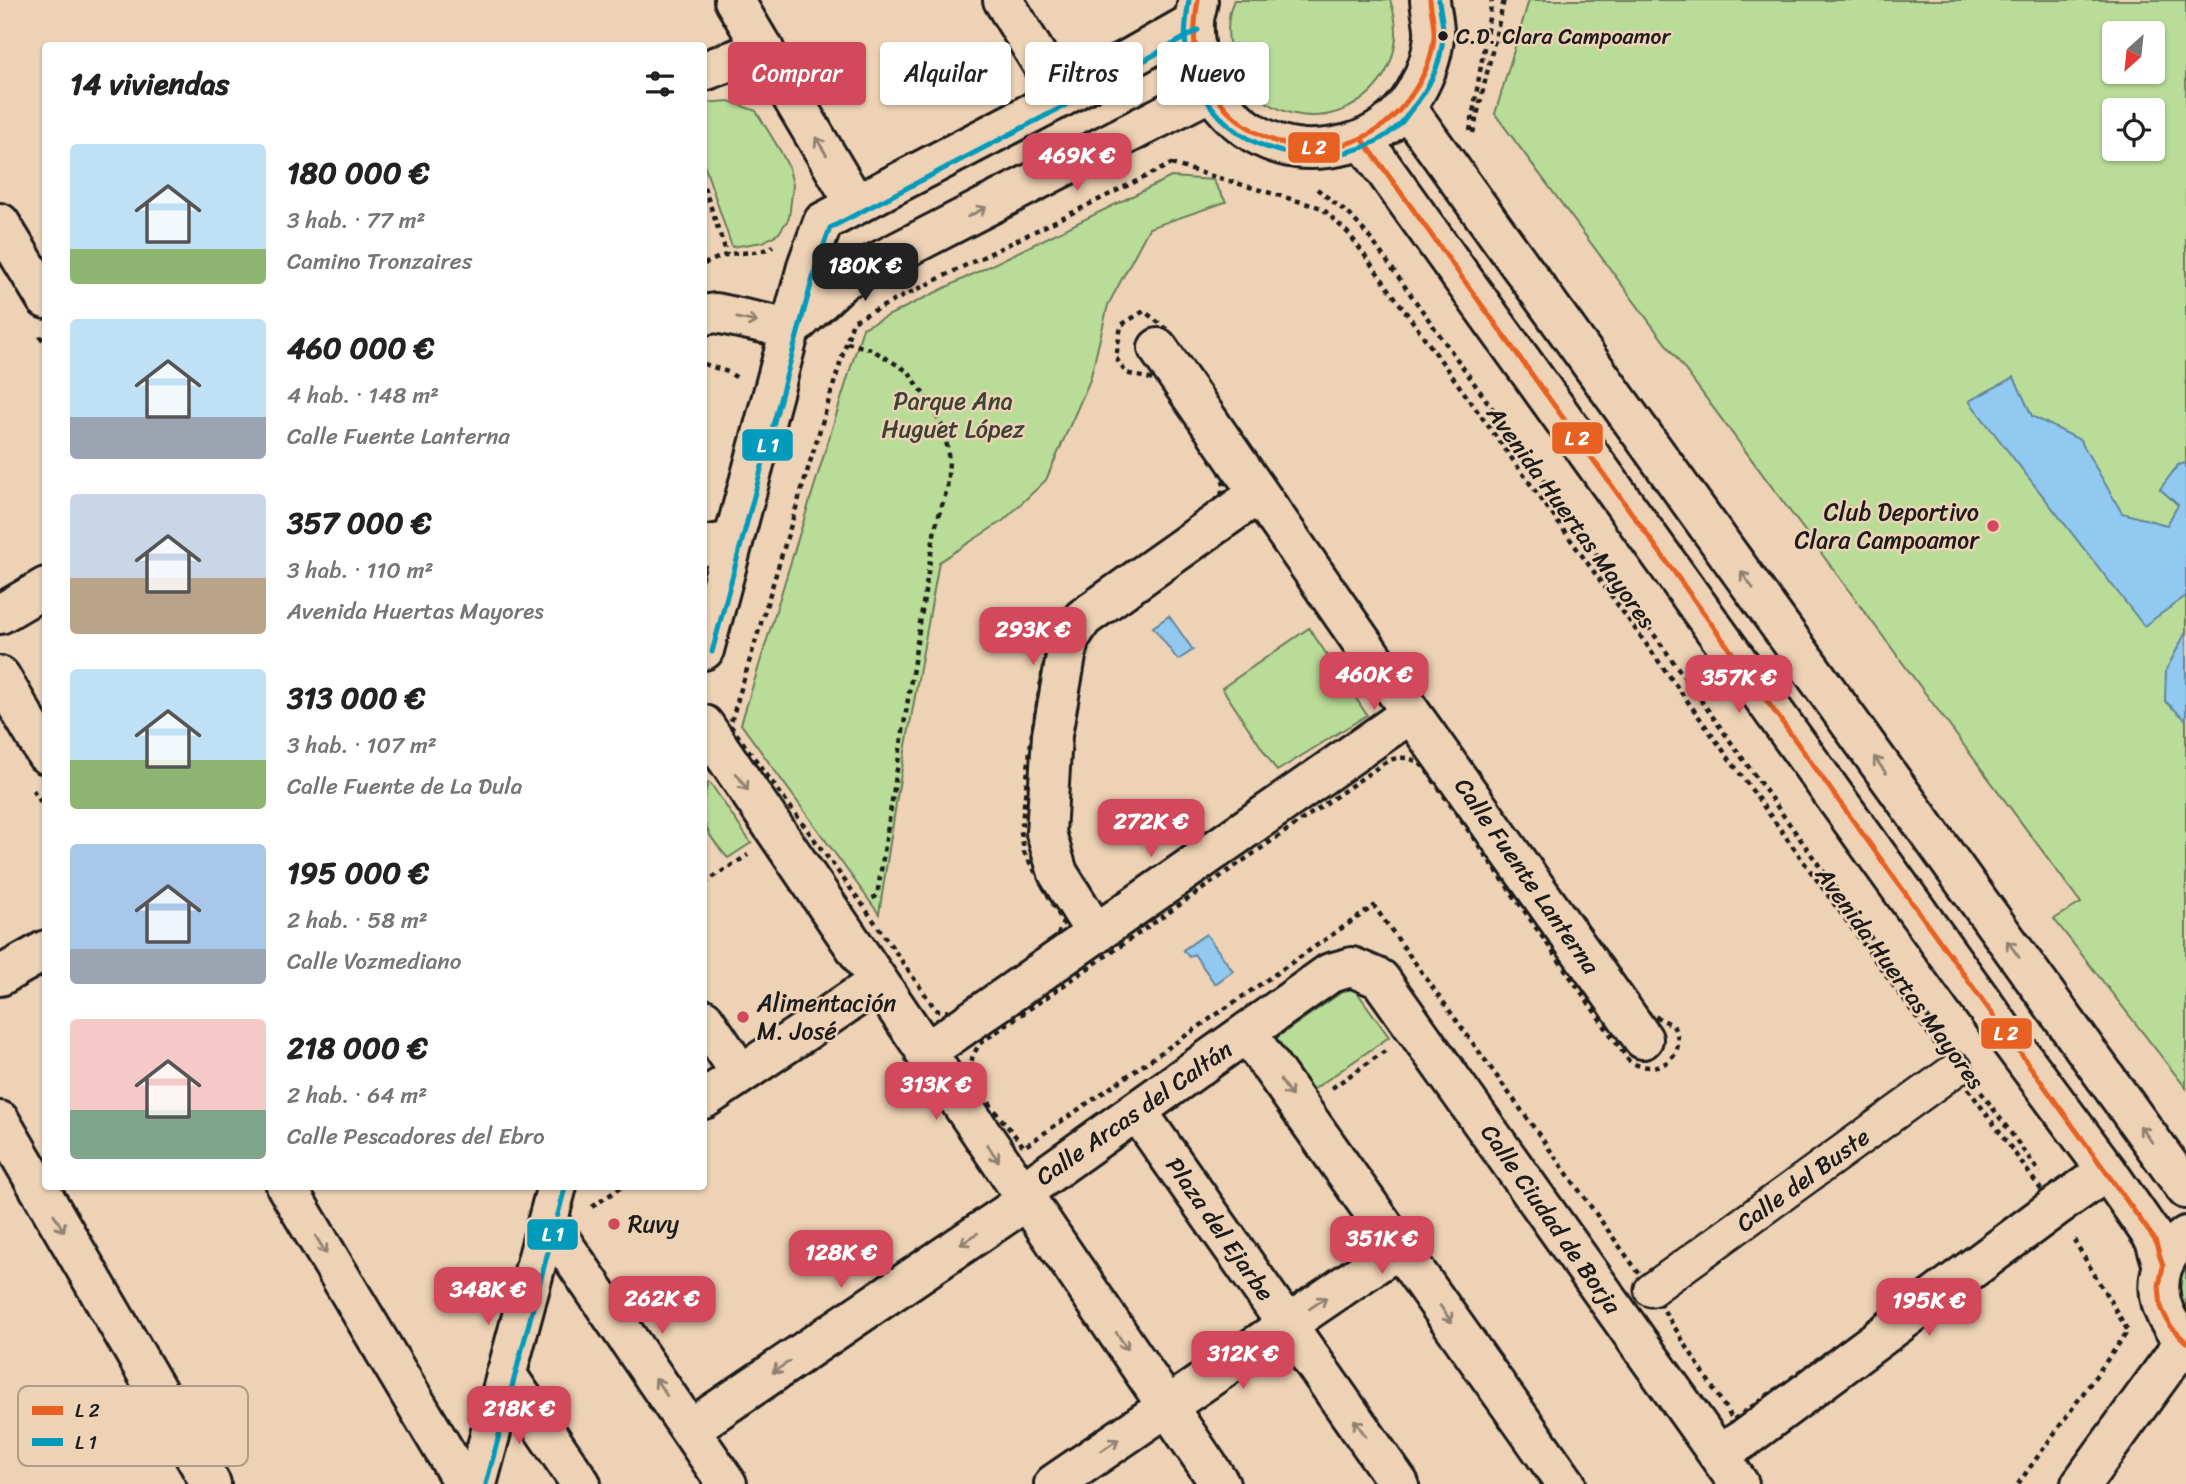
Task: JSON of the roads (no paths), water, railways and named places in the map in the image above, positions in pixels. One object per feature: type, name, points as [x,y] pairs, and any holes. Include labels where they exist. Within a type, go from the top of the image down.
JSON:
[{"type":"street","points":[[734,0],[759,42]]},
{"type":"street","points":[[1003,0],[1029,42]]},
{"type":"street","points":[[1222,105],[1233,118],[1262,138],[1295,148],[1330,149],[1363,140],[1386,126],[1406,107],[1426,75],[1434,37],[1430,0]]},
{"type":"street","points":[[1143,45],[1196,11]]},
{"type":"street","points":[[1196,11],[1197,42]]},
{"type":"street","points":[[707,70],[728,63]]},
{"type":"street","points":[[797,105],[856,205]]},
{"type":"street","points":[[707,627],[718,544],[791,329],[808,262],[823,222],[1047,105]]},
{"type":"street","points":[[791,329],[843,281],[1184,105]]},
{"type":"street","points":[[1406,107],[2186,1189]]},
{"type":"street","name":"Avenida Huertas Mayores","points":[[1363,140],[2155,1240],[2175,1251],[2159,1286],[2161,1307],[2171,1326],[2185,1341]]},
{"type":"street","points":[[0,223],[42,292]]},
{"type":"street","points":[[707,314],[716,313],[791,329]]},
{"type":"street","name":"Calle Fuente Lanterna","points":[[1158,348],[1411,713],[1643,1039]]},
{"type":"street","points":[[1096,934],[1058,873],[1046,833],[1052,735],[1069,639],[1083,618],[1258,494]]},
{"type":"street","points":[[0,614],[42,589]]},
{"type":"street","points":[[0,676],[42,747]]},
{"type":"street","points":[[925,1053],[1411,713]]},
{"type":"street","points":[[707,730],[1220,1484]]},
{"type":"street","points":[[0,976],[42,952]]},
{"type":"street","name":"Calle Arcas del Caltán","points":[[690,1429],[1023,1198],[1137,1111],[1331,973],[1352,967]]},
{"type":"street","name":"Calle Ciudad de Borja","points":[[1352,967],[1380,979],[1729,1469]]},
{"type":"street","points":[[707,1097],[877,983]]},
{"type":"street","points":[[707,1023],[741,1074]]},
{"type":"street","name":"Calle Arcas del Caltán","points":[[1247,1032],[1566,1484]]},
{"type":"street","name":"Calle del Buste","points":[[1651,1290],[1960,1067]]},
{"type":"street","name":"Plaza del Ejarbe","points":[[1137,1111],[1399,1484]]},
{"type":"street","points":[[0,1121],[154,1386]]},
{"type":"street","points":[[1729,1469],[1745,1438],[2055,1200],[2107,1171]]},
{"type":"street","points":[[288,1190],[464,1484]]},
{"type":"street","points":[[564,1200],[690,1429],[727,1484]]},
{"type":"street","points":[[477,1484],[506,1374],[564,1200]]},
{"type":"street","points":[[1054,1484],[1399,1248]]},
{"type":"street","points":[[2081,1484],[2185,1341]]},
{"type":"street","points":[[506,1374],[581,1484]]},
{"type":"street","points":[[201,1466],[211,1484]]},
{"type":"water","points":[[2014,377],[2032,416],[2080,440],[2122,513],[2167,525],[2178,505],[2160,489],[2178,465],[2186,463],[2186,596],[2144,626],[1969,401]]},
{"type":"water","points":[[1169,616],[1193,650],[1178,660],[1153,627]]},
{"type":"water","points":[[2186,632],[2186,720],[2165,701],[2166,670]]},
{"type":"water","points":[[1206,934],[1233,971],[1215,984],[1194,954],[1189,957],[1183,950]]},
{"type":"place","name":"C.D. Clara Campoamor","points":[[1443,36]]},
{"type":"place","name":"Club Deportivo Clara Campoamor","points":[[1993,526]]},
{"type":"place","name":"Alimentación M. José","points":[[743,1017]]},
{"type":"place","name":"Ruvy","points":[[614,1224]]},
{"type":"park label","name":"Parque Ana Huguet López","points":[[953,415]]}]
